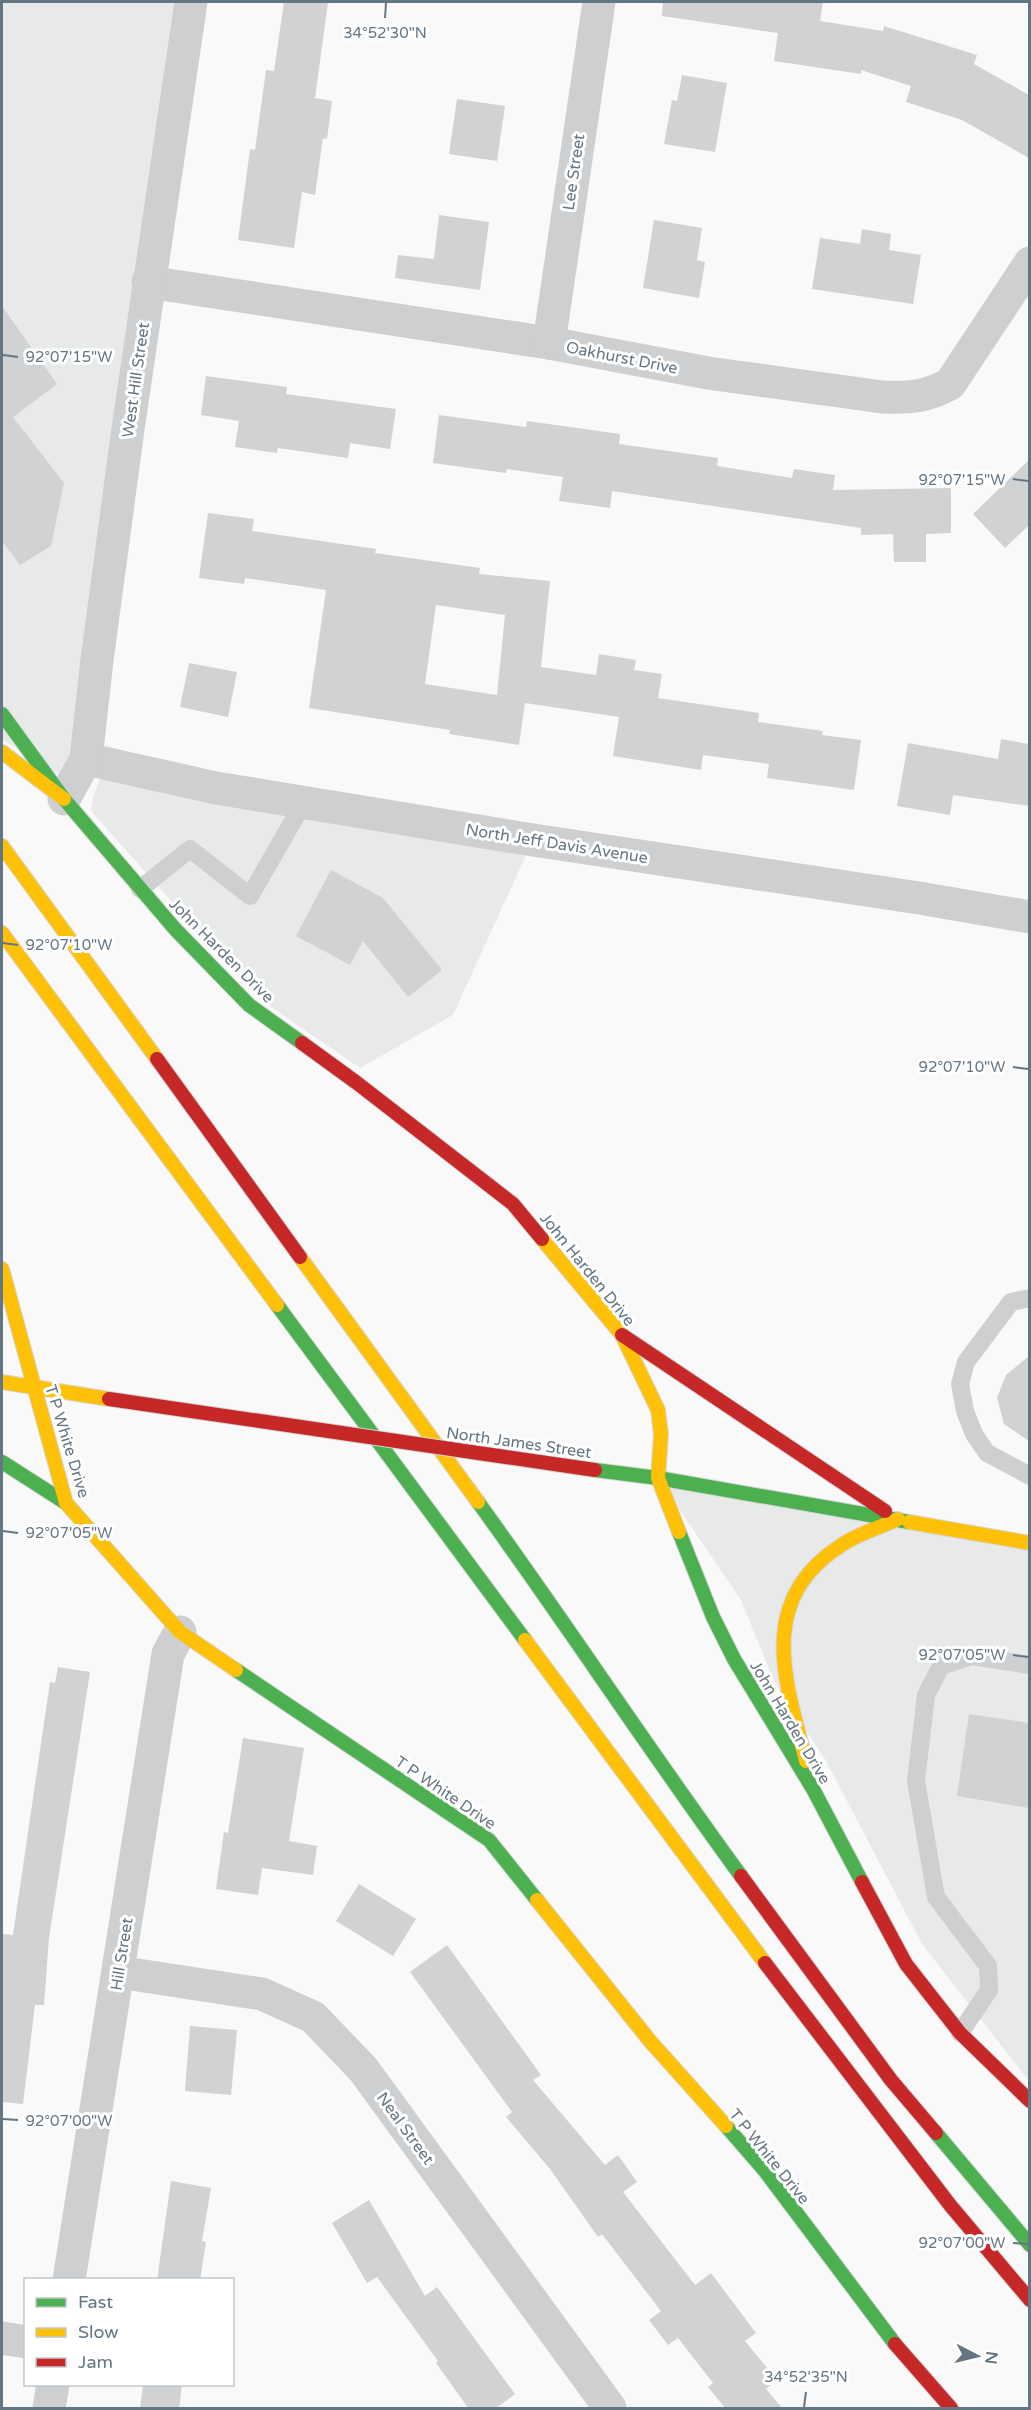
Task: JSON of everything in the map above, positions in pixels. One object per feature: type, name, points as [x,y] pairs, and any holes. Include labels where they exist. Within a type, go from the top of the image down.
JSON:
[{"type":"main road","name":"John Harden Drive","points":[[2,714],[64,799],[140,889],[175,929],[249,1005],[357,1083],[513,1204],[622,1335],[658,1410],[661,1434],[658,1478],[712,1617],[728,1649],[813,1789],[906,1964],[960,2033],[1029,2101]]},
{"type":"main road","points":[[2,752],[64,799]]},
{"type":"main road","points":[[2,846],[541,1589],[685,1799],[870,2052],[1029,2245]]},
{"type":"main road","points":[[2,933],[736,1926],[950,2205],[1029,2300]]},
{"type":"main road","name":"T P White Drive","points":[[2,1269],[66,1503],[180,1632],[489,1840],[650,2041],[765,2171],[892,2341],[951,2409]]},
{"type":"main road","points":[[622,1335],[898,1519]]},
{"type":"main road","name":"North James Street","points":[[2,1382],[109,1400],[658,1478],[1029,1543]]},
{"type":"main road","points":[[2,1462],[66,1503]]},
{"type":"main road","points":[[813,1789],[784,1673],[783,1626],[788,1601],[807,1571],[840,1545],[898,1519]]},
{"type":"street","name":"West Hill Street","points":[[86,759],[97,660],[148,282],[192,2]]},
{"type":"street","name":"Lee Street","points":[[549,343],[599,2]]},
{"type":"street","name":"Oakhurst Drive","points":[[148,282],[549,343],[708,373],[882,397],[910,398],[932,394],[950,384],[1029,263]]},
{"type":"street","points":[[64,799],[86,759]]},
{"type":"street","name":"North Jeff Davis Avenue","points":[[86,759],[216,788],[1029,917]]},
{"type":"street","name":"Hill Street","points":[[69,2278],[168,1654],[180,1632]]},
{"type":"street","name":"Neal Street","points":[[118,1972],[262,1994],[313,2017],[363,2069],[610,2409]]},
{"type":"street","points":[[2,2338],[24,2342]]},
{"type":"street","points":[[49,2409],[53,2386]]},
{"type":"lane","points":[[140,889],[190,849],[250,896],[304,802]]},
{"type":"lane","points":[[1029,1298],[1011,1302],[966,1362],[960,1384],[965,1411],[974,1434],[987,1453],[1029,1476]]},
{"type":"lane","points":[[960,2033],[989,1990],[988,1966],[936,1897],[916,1781],[926,1695],[941,1666],[972,1656],[1029,1665]]},
{"type":"shaded area","points":[[2,2],[191,2],[68,780],[2,739]]},
{"type":"shaded area","points":[[102,773],[533,840],[453,1015],[360,1068],[257,997],[91,811]]},
{"type":"shaded area","points":[[658,1478],[1029,1543],[1029,2081],[922,1944],[825,1759],[773,1679],[741,1600]]},
{"type":"building","points":[[284,2],[328,2],[315,98],[332,101],[327,139],[323,138],[315,195],[302,192],[294,248],[238,240],[250,149],[255,150],[266,70],[274,71]]},
{"type":"building","points":[[663,2],[823,2],[820,21],[883,31],[884,26],[977,55],[974,64],[1029,95],[1029,158],[962,120],[906,102],[911,86],[861,70],[861,74],[774,61],[778,33],[662,16]]},
{"type":"building","points":[[682,75],[727,83],[715,152],[664,144],[672,100],[677,101]]},
{"type":"building","points":[[457,99],[505,106],[497,161],[449,154]]},
{"type":"building","points":[[439,215],[489,222],[480,290],[395,278],[398,255],[434,259]]},
{"type":"building","points":[[654,220],[702,228],[697,260],[705,262],[699,298],[643,288]]},
{"type":"building","points":[[862,229],[891,234],[889,250],[921,255],[913,304],[812,289],[820,238],[860,244]]},
{"type":"building","points":[[2,306],[57,384],[13,417],[64,483],[51,546],[20,565],[2,541]]},
{"type":"building","points":[[206,376],[287,387],[286,394],[396,409],[390,449],[350,443],[348,458],[278,448],[277,453],[235,447],[239,421],[201,415]]},
{"type":"building","points":[[439,415],[526,427],[527,421],[620,434],[619,444],[718,458],[717,466],[792,478],[794,469],[835,475],[833,490],[951,488],[951,533],[926,534],[926,562],[894,562],[893,534],[861,535],[861,528],[612,491],[610,508],[559,501],[563,477],[507,469],[506,473],[433,463]]},
{"type":"building","points":[[1029,460],[1029,525],[1005,548],[973,514]]},
{"type":"building","points":[[208,513],[254,519],[252,531],[376,549],[375,553],[480,568],[479,574],[550,581],[541,667],[596,675],[599,654],[636,660],[634,670],[662,674],[658,698],[759,713],[758,722],[823,731],[822,735],[861,740],[854,790],[767,778],[769,764],[703,755],[701,770],[613,756],[619,717],[525,703],[519,745],[449,734],[450,730],[309,708],[326,590],[245,578],[244,584],[199,578]],"holes":[[[436,605],[505,615],[497,695],[425,684]]]},
{"type":"building","points":[[189,663],[237,672],[228,717],[180,707]]},
{"type":"building","points":[[1001,739],[1029,744],[1029,806],[953,795],[950,815],[897,806],[908,743],[998,759]]},
{"type":"building","points":[[331,870],[383,898],[442,970],[408,997],[363,941],[350,965],[296,936]]},
{"type":"building","points":[[1029,1356],[1029,1441],[1004,1424],[997,1398],[1006,1375]]},
{"type":"building","points":[[58,1667],[90,1672],[49,1938],[44,2005],[35,2005],[23,2104],[2,2102],[3,1934],[13,1935],[50,1682],[55,1683]]},
{"type":"building","points":[[969,1714],[1029,1723],[1029,1808],[957,1796]]},
{"type":"building","points":[[243,1738],[304,1748],[289,1841],[317,1846],[313,1875],[262,1868],[258,1895],[216,1889],[224,1832],[228,1833]]},
{"type":"building","points":[[359,1884],[416,1919],[393,1956],[336,1921]]},
{"type":"building","points":[[447,1945],[541,2075],[533,2080],[605,2165],[618,2155],[637,2182],[623,2192],[695,2285],[711,2273],[756,2333],[745,2341],[777,2380],[766,2389],[783,2409],[726,2409],[708,2387],[713,2383],[678,2338],[668,2345],[649,2320],[661,2311],[602,2234],[598,2237],[550,2169],[506,2117],[512,2112],[410,1972]]},
{"type":"building","points":[[190,2026],[237,2030],[231,2095],[185,2091]]},
{"type":"building","points":[[171,2181],[211,2188],[202,2241],[206,2242],[200,2278],[157,2278]]},
{"type":"building","points":[[369,2200],[425,2296],[437,2287],[515,2394],[495,2409],[469,2409],[436,2363],[438,2361],[377,2277],[367,2283],[332,2223]]},
{"type":"building","points":[[143,2386],[182,2386],[179,2409],[140,2409]]},
{"type":"traffic: fast","points":[[2,714],[64,799],[175,929],[249,1005],[302,1043]]},
{"type":"traffic: fast","points":[[277,1305],[525,1640]]},
{"type":"traffic: fast","points":[[2,1462],[66,1503]]},
{"type":"traffic: fast","points":[[595,1470],[658,1478],[909,1522]]},
{"type":"traffic: fast","points":[[478,1502],[741,1876]]},
{"type":"traffic: fast","points":[[679,1532],[713,1617],[734,1659],[813,1789],[862,1882]]},
{"type":"traffic: fast","points":[[236,1670],[489,1840],[537,1900]]},
{"type":"traffic: fast","points":[[726,2126],[765,2171],[895,2344]]},
{"type":"traffic: fast","points":[[936,2133],[1030,2245]]},
{"type":"traffic: slow","points":[[2,752],[64,799]]},
{"type":"traffic: slow","points":[[2,846],[157,1059]]},
{"type":"traffic: slow","points":[[2,933],[277,1305]]},
{"type":"traffic: slow","points":[[542,1239],[622,1335],[658,1410],[661,1434],[658,1478],[679,1532]]},
{"type":"traffic: slow","points":[[300,1257],[478,1502]]},
{"type":"traffic: slow","points":[[2,1269],[66,1503],[180,1632],[236,1670]]},
{"type":"traffic: slow","points":[[2,1382],[109,1399]]},
{"type":"traffic: slow","points":[[806,1761],[785,1672],[784,1644],[787,1617],[796,1591],[814,1568],[840,1546],[898,1519]]},
{"type":"traffic: slow","points":[[909,1522],[1030,1543]]},
{"type":"traffic: slow","points":[[525,1640],[765,1963]]},
{"type":"traffic: slow","points":[[537,1900],[650,2041],[726,2126]]},
{"type":"traffic: jam","points":[[302,1043],[513,1204],[542,1239]]},
{"type":"traffic: jam","points":[[157,1059],[300,1257]]},
{"type":"traffic: jam","points":[[622,1335],[885,1511]]},
{"type":"traffic: jam","points":[[109,1399],[595,1470]]},
{"type":"traffic: jam","points":[[741,1876],[891,2080],[936,2133]]},
{"type":"traffic: jam","points":[[862,1882],[906,1964],[960,2033],[1030,2101]]},
{"type":"traffic: jam","points":[[765,1963],[950,2205],[1030,2300]]},
{"type":"traffic: jam","points":[[895,2344],[951,2408]]}]
